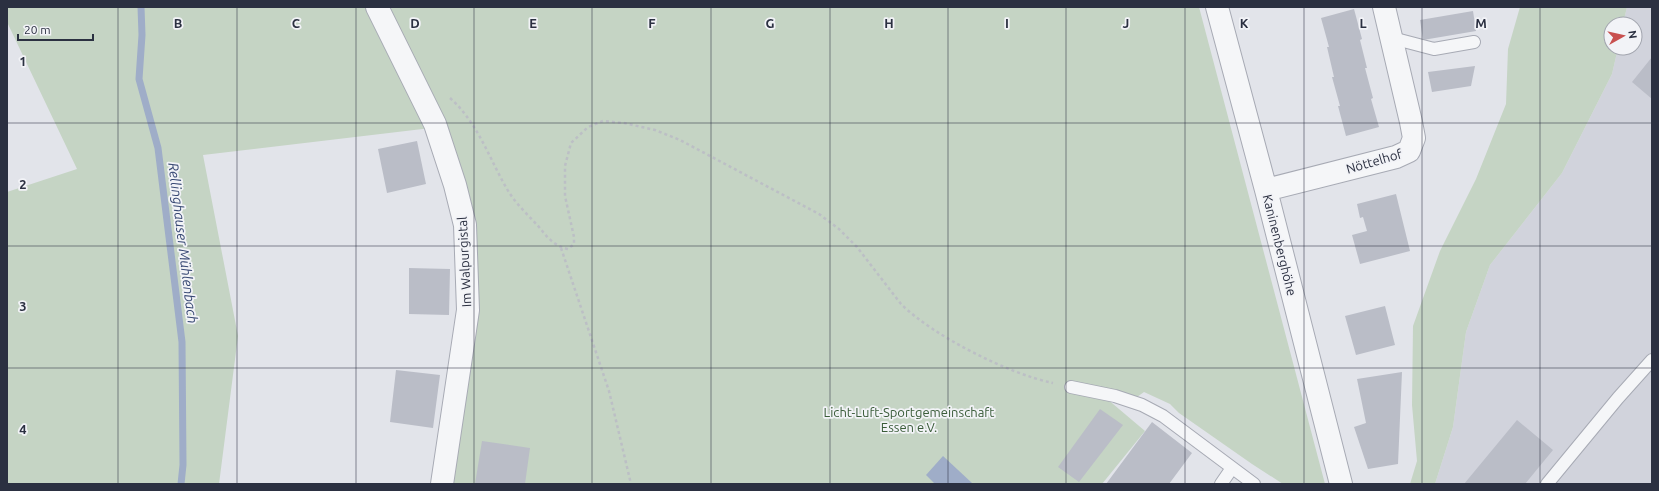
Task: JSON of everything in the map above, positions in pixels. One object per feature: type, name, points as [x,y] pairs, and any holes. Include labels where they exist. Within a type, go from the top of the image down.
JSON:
[{"type":"street","name":"Im Walpurgistal","points":[[377,7],[435,124],[455,185],[465,225],[468,310],[442,484]]},
{"type":"street","name":"Kaninenberghöhe","points":[[1217,7],[1266,190],[1341,484]]},
{"type":"street","name":"Nöttelhof","points":[[1266,190],[1396,157],[1409,151],[1414,138],[1384,7]]},
{"type":"lane","points":[[1392,38],[1434,49],[1474,42]]},
{"type":"lane","points":[[1547,484],[1618,398],[1652,360]]},
{"type":"lane","points":[[1071,387],[1115,396],[1142,405],[1163,416],[1254,484]]},
{"type":"lane","points":[[1221,484],[1232,468]]},
{"type":"path","points":[[416,86],[450,98],[463,110],[476,129],[508,191],[551,241],[561,247],[568,248],[574,244],[574,237],[565,196],[565,166],[571,143],[588,127],[603,121],[624,123],[655,130],[680,140],[819,214],[839,229],[857,247],[905,308],[949,339],[992,361],[1037,380],[1071,387]]},
{"type":"path","points":[[561,247],[609,391],[631,484]]},
{"type":"shaded area","points":[[1627,7],[1652,7],[1652,484],[1435,484],[1453,427],[1466,332],[1490,265],[1562,173],[1612,74],[1616,56],[1643,56],[1643,16],[1625,16]]},
{"type":"green space","points":[[7,7],[368,7],[431,128],[203,155],[238,336],[219,484],[7,484],[7,192],[77,169],[7,22]]},
{"type":"green space","name":"Licht-Luft-Sportgemeinschaft Essen e.V.","points":[[381,7],[1199,7],[1325,484],[1283,484],[1179,413],[1170,404],[1144,392],[1137,397],[1073,383],[1106,398],[1145,431],[1102,484],[447,484],[467,224]]},
{"type":"green space","points":[[1520,7],[1627,7],[1625,16],[1603,16],[1603,56],[1616,56],[1612,74],[1562,173],[1490,265],[1466,332],[1453,427],[1435,484],[1410,484],[1417,461],[1412,405],[1413,326],[1440,251],[1476,179],[1506,104],[1508,49]]},
{"type":"water","points":[[943,456],[972,483],[935,484],[926,475]]},
{"type":"building","points":[[1354,9],[1362,39],[1360,40],[1367,68],[1365,68],[1373,98],[1371,99],[1379,127],[1346,136],[1332,77],[1334,77],[1327,47],[1329,47],[1321,18]]},
{"type":"building","points":[[1473,11],[1476,31],[1423,40],[1420,20]]},
{"type":"building","points":[[1652,57],[1652,99],[1632,82]]},
{"type":"building","points":[[1475,66],[1471,86],[1432,92],[1428,72]]},
{"type":"building","points":[[417,141],[426,184],[387,193],[378,149]]},
{"type":"building","points":[[1396,194],[1410,251],[1360,264],[1352,235],[1367,231],[1363,217],[1360,218],[1357,204]]},
{"type":"building","points":[[409,268],[450,269],[449,315],[409,314]]},
{"type":"building","points":[[1385,306],[1395,345],[1356,355],[1345,316]]},
{"type":"building","points":[[396,370],[440,375],[433,428],[390,422]]},
{"type":"building","points":[[1402,372],[1398,464],[1368,469],[1354,427],[1366,423],[1357,379]]},
{"type":"building","points":[[1100,409],[1123,425],[1079,482],[1058,467]]},
{"type":"building","points":[[1517,420],[1553,450],[1525,484],[1464,484]]},
{"type":"building","points":[[1152,422],[1192,453],[1169,484],[1106,484]]},
{"type":"building","points":[[482,441],[530,448],[525,484],[475,484]]},
{"type":"waterway","name":"Rellinghauser Mühlenbach","points":[[141,7],[142,35],[139,79],[158,148],[182,342],[183,465],[181,484]]}]
